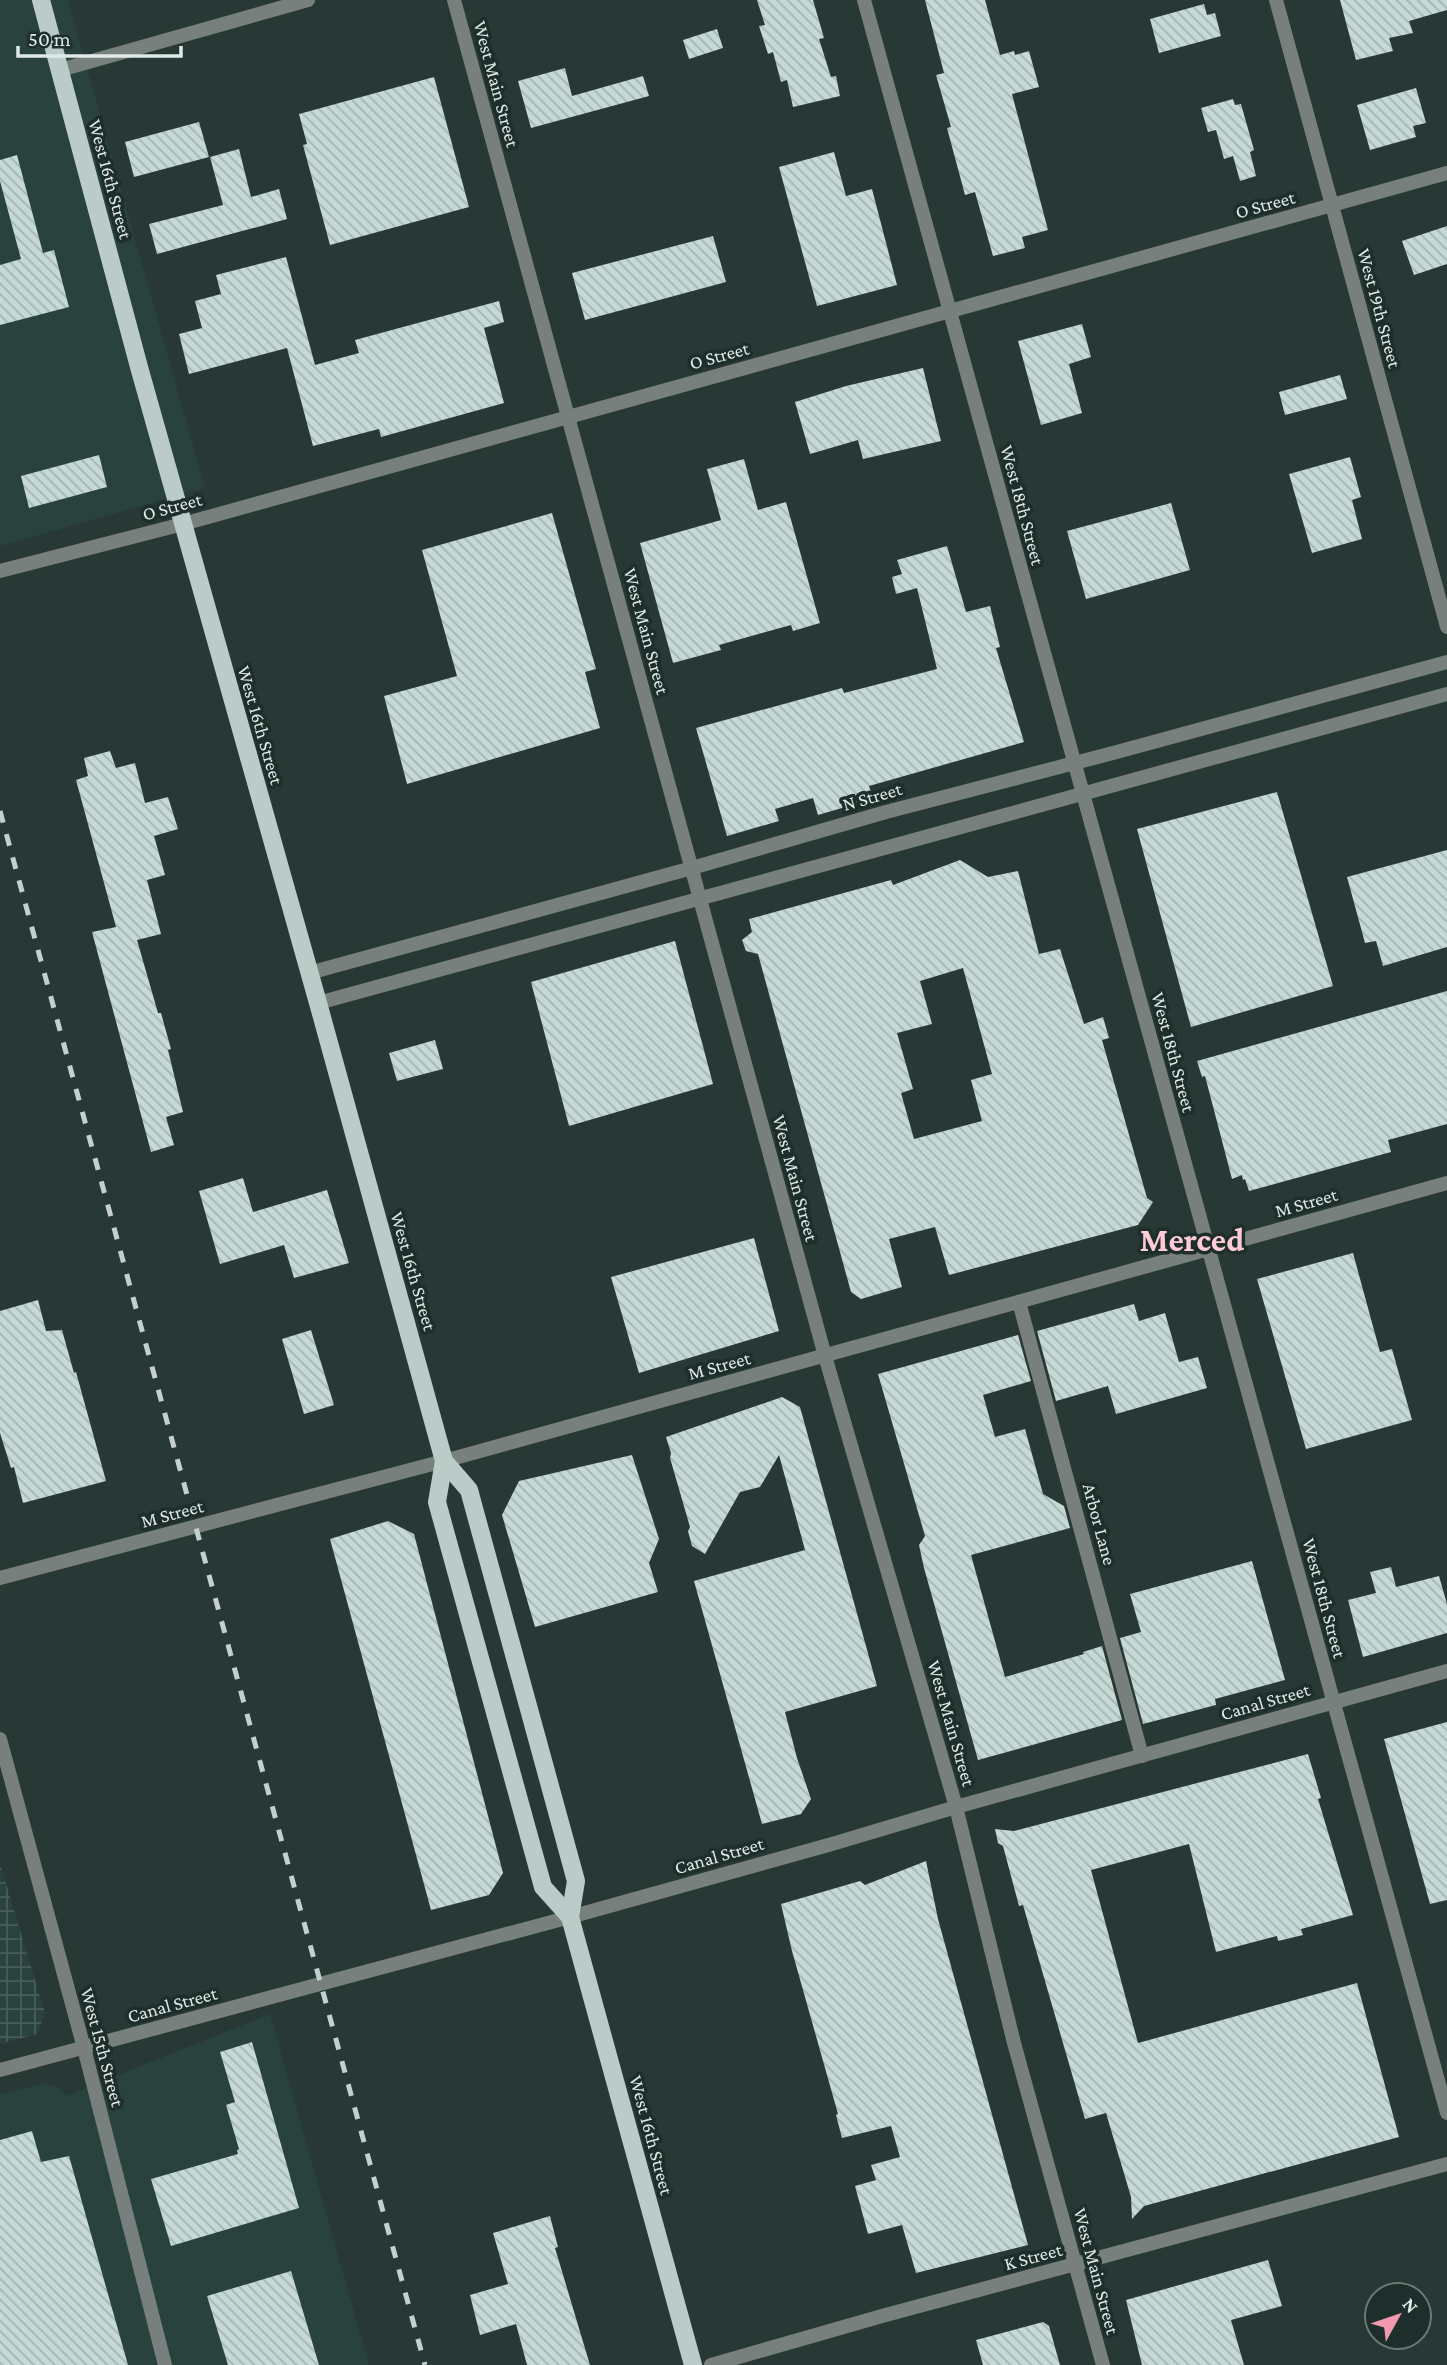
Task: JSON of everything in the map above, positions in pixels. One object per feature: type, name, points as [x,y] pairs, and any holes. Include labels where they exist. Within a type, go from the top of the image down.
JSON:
[{"type":"main road","name":"West 16th Street","points":[[41,0],[183,524],[444,1461],[437,1502],[543,1887],[570,1917]]},
{"type":"main road","name":"West 16th Street","points":[[444,1461],[469,1490],[501,1606],[576,1881],[570,1917],[693,2365]]},
{"type":"street","points":[[60,70],[308,0]]},
{"type":"street","name":"West Main Street","points":[[454,0],[825,1356],[957,1807],[1014,2043],[1103,2365]]},
{"type":"street","name":"West 18th Street","points":[[864,0],[1447,2113]]},
{"type":"street","name":"West 19th Street","points":[[1276,0],[1447,627]]},
{"type":"street","name":"O Street","points":[[0,572],[183,524],[1447,173]]},
{"type":"street","name":"N Street","points":[[309,973],[886,812],[1447,662]]},
{"type":"street","points":[[318,1003],[1447,694]]},
{"type":"street","name":"M Street","points":[[0,1578],[444,1461],[1447,1183]]},
{"type":"street","name":"Arbor Lane","points":[[1019,1302],[1142,1756]]},
{"type":"street","name":"Canal Street","points":[[0,2070],[570,1917],[1447,1671]]},
{"type":"street","name":"West 15th Street","points":[[0,1739],[84,2048],[165,2365]]},
{"type":"street","name":"K Street","points":[[711,2365],[882,2316],[1447,2164]]},
{"type":"shaded area","points":[[0,0],[68,0],[205,488],[0,546]]},
{"type":"shaded area","points":[[0,1864],[45,2013],[37,2034],[0,2044]]},
{"type":"shaded area","points":[[270,2014],[369,2365],[0,2365],[0,2095],[45,2083],[57,2086],[66,2096]]},
{"type":"building","points":[[757,0],[813,0],[824,38],[819,39],[831,77],[836,76],[840,96],[793,107],[787,80],[781,82],[773,52],[768,54],[759,26],[765,25]]},
{"type":"building","points":[[925,0],[985,0],[1000,55],[1029,51],[1039,87],[1012,94],[1048,230],[1022,237],[1025,248],[993,256],[975,192],[965,195],[947,128],[951,127],[936,75],[944,73]]},
{"type":"building","points":[[1340,0],[1447,0],[1447,10],[1409,21],[1413,33],[1389,38],[1393,51],[1356,60]]},
{"type":"building","points":[[1204,4],[1207,15],[1215,13],[1221,36],[1159,53],[1150,19]]},
{"type":"building","points":[[717,29],[723,48],[689,59],[683,40]]},
{"type":"building","points":[[565,68],[572,96],[643,76],[649,96],[531,128],[518,81]]},
{"type":"building","points":[[434,77],[469,207],[330,245],[303,145],[307,144],[299,114]]},
{"type":"building","points":[[1416,88],[1426,123],[1413,126],[1416,137],[1370,150],[1357,105]]},
{"type":"building","points":[[1233,99],[1235,105],[1241,104],[1254,150],[1250,152],[1256,176],[1240,181],[1233,156],[1224,159],[1216,130],[1208,132],[1201,108]]},
{"type":"building","points":[[199,122],[209,157],[134,177],[125,142]]},
{"type":"building","points":[[239,149],[251,197],[279,189],[287,219],[157,254],[149,224],[223,205],[210,157]]},
{"type":"building","points":[[834,152],[846,196],[872,189],[897,285],[817,306],[779,167]]},
{"type":"building","points":[[17,155],[43,253],[54,250],[69,307],[0,325],[0,265],[21,259],[0,181],[0,160]]},
{"type":"building","points":[[1447,226],[1447,264],[1414,275],[1402,241]]},
{"type":"building","points":[[713,236],[726,282],[585,320],[572,273]]},
{"type":"building","points":[[286,257],[315,365],[359,353],[355,340],[499,301],[504,322],[484,328],[504,403],[381,437],[379,429],[313,446],[287,348],[189,374],[179,334],[202,328],[195,301],[221,294],[216,275]]},
{"type":"building","points":[[1082,324],[1091,357],[1069,364],[1082,413],[1041,425],[1018,341]]},
{"type":"building","points":[[923,368],[941,441],[863,459],[858,440],[810,454],[795,402],[846,386]]},
{"type":"building","points":[[1340,375],[1347,399],[1285,415],[1279,392]]},
{"type":"building","points":[[99,455],[107,487],[29,508],[21,476]]},
{"type":"building","points":[[1350,457],[1361,497],[1352,500],[1362,539],[1312,553],[1289,474]]},
{"type":"building","points":[[744,459],[758,510],[786,502],[820,623],[793,631],[791,625],[719,645],[721,650],[673,663],[640,543],[721,520],[707,469]]},
{"type":"building","points":[[1171,503],[1190,570],[1086,599],[1067,531]]},
{"type":"building","points":[[552,513],[596,669],[585,672],[600,728],[407,784],[384,696],[457,676],[422,550]]},
{"type":"building","points":[[947,546],[966,612],[990,606],[1000,647],[996,648],[1024,742],[869,786],[873,799],[818,815],[813,798],[775,809],[779,821],[727,836],[696,728],[842,688],[844,693],[937,669],[917,588],[896,594],[892,577],[902,574],[897,560]]},
{"type":"building","points":[[110,751],[116,768],[135,763],[145,803],[168,797],[178,829],[154,836],[165,875],[147,880],[161,934],[137,940],[171,1049],[168,1050],[183,1112],[166,1117],[174,1145],[151,1152],[92,932],[116,927],[76,780],[88,776],[84,758]]},
{"type":"building","points":[[1277,792],[1333,986],[1191,1027],[1137,829]]},
{"type":"building","points":[[1447,850],[1447,947],[1383,966],[1376,941],[1365,943],[1347,877]]},
{"type":"building","points":[[960,860],[988,877],[1018,871],[1039,954],[1060,949],[1084,1024],[1103,1017],[1109,1038],[1102,1040],[1147,1198],[1153,1202],[1138,1225],[949,1275],[935,1227],[889,1239],[902,1287],[861,1299],[851,1292],[758,954],[746,951],[742,940],[752,932],[749,919],[891,880],[893,885]],"holes":[[[963,968],[992,1074],[971,1080],[982,1121],[914,1139],[901,1093],[913,1089],[897,1033],[932,1024],[920,981]]]},
{"type":"building","points":[[675,941],[713,1084],[569,1126],[531,982]]},
{"type":"building","points":[[1447,991],[1447,1124],[1388,1140],[1391,1152],[1249,1191],[1242,1175],[1232,1179],[1205,1076],[1202,1077],[1197,1061]]},
{"type":"building","points":[[435,1040],[443,1069],[397,1081],[389,1053]]},
{"type":"building","points":[[243,1178],[253,1212],[327,1190],[349,1263],[294,1278],[284,1245],[220,1264],[199,1191]]},
{"type":"building","points":[[754,1238],[779,1331],[639,1373],[611,1277]]},
{"type":"building","points":[[1353,1253],[1380,1352],[1392,1349],[1412,1420],[1306,1449],[1257,1279]]},
{"type":"building","points":[[38,1300],[46,1331],[62,1330],[106,1481],[23,1503],[14,1467],[11,1468],[0,1433],[0,1311]]},
{"type":"building","points":[[1134,1304],[1139,1321],[1165,1313],[1179,1362],[1198,1357],[1207,1388],[1116,1414],[1108,1386],[1056,1401],[1037,1331]]},
{"type":"building","points":[[311,1330],[334,1405],[304,1414],[282,1339]]},
{"type":"building","points":[[1018,1335],[1031,1381],[983,1395],[995,1437],[1025,1429],[1043,1494],[1064,1506],[1070,1528],[971,1555],[1005,1677],[1084,1654],[1083,1652],[1102,1646],[1122,1720],[978,1760],[924,1568],[919,1545],[925,1536],[878,1374]]},
{"type":"building","points":[[782,1397],[800,1407],[877,1686],[785,1712],[811,1799],[801,1814],[762,1824],[694,1581],[805,1550],[779,1455],[760,1487],[740,1492],[705,1554],[692,1546],[688,1531],[690,1527],[666,1437]]},
{"type":"building","points":[[632,1455],[659,1539],[649,1563],[658,1592],[535,1627],[502,1515],[519,1481]]},
{"type":"building","points":[[388,1521],[414,1534],[503,1873],[489,1895],[431,1910],[330,1539]]},
{"type":"building","points":[[1252,1561],[1285,1680],[1215,1699],[1216,1705],[1143,1724],[1120,1638],[1141,1632],[1130,1594]]},
{"type":"building","points":[[1391,1567],[1396,1587],[1439,1576],[1447,1604],[1447,1633],[1363,1657],[1348,1600],[1376,1593],[1370,1572]]},
{"type":"building","points":[[1447,1722],[1447,1900],[1430,1904],[1384,1739]]},
{"type":"building","points":[[1308,1754],[1321,1798],[1318,1799],[1353,1915],[1301,1929],[1303,1935],[1278,1941],[1277,1936],[1216,1952],[1189,1844],[1091,1870],[1138,2043],[1357,1983],[1399,2137],[1144,2206],[1132,2219],[1131,2197],[1106,2113],[1085,2119],[1023,1905],[1019,1906],[1003,1846],[998,1843],[995,1829],[1014,1831]]},
{"type":"building","points":[[926,1861],[938,1919],[1028,2245],[916,2273],[902,2225],[868,2234],[855,2186],[876,2180],[871,2165],[900,2157],[891,2126],[842,2138],[836,2115],[838,2114],[781,1904],[860,1881],[865,1885]]},
{"type":"building","points":[[252,2042],[299,2208],[171,2246],[151,2179],[238,2154],[239,2149],[226,2105],[235,2102],[220,2052]]},
{"type":"building","points":[[32,2131],[41,2162],[69,2156],[128,2365],[0,2365],[0,2140]]},
{"type":"building","points":[[550,2216],[558,2247],[555,2248],[590,2365],[527,2365],[516,2324],[480,2335],[470,2295],[508,2284],[493,2233]]},
{"type":"building","points":[[1268,2260],[1282,2306],[1231,2320],[1244,2365],[1142,2365],[1126,2300]]},
{"type":"building","points":[[291,2271],[319,2365],[228,2365],[207,2296]]},
{"type":"building","points":[[1043,2322],[1049,2326],[1060,2365],[983,2365],[976,2340]]},
{"type":"railway","points":[[0,811],[425,2365]]},
{"type":"district","name":"Merced","points":[[1192,1239]]}]
